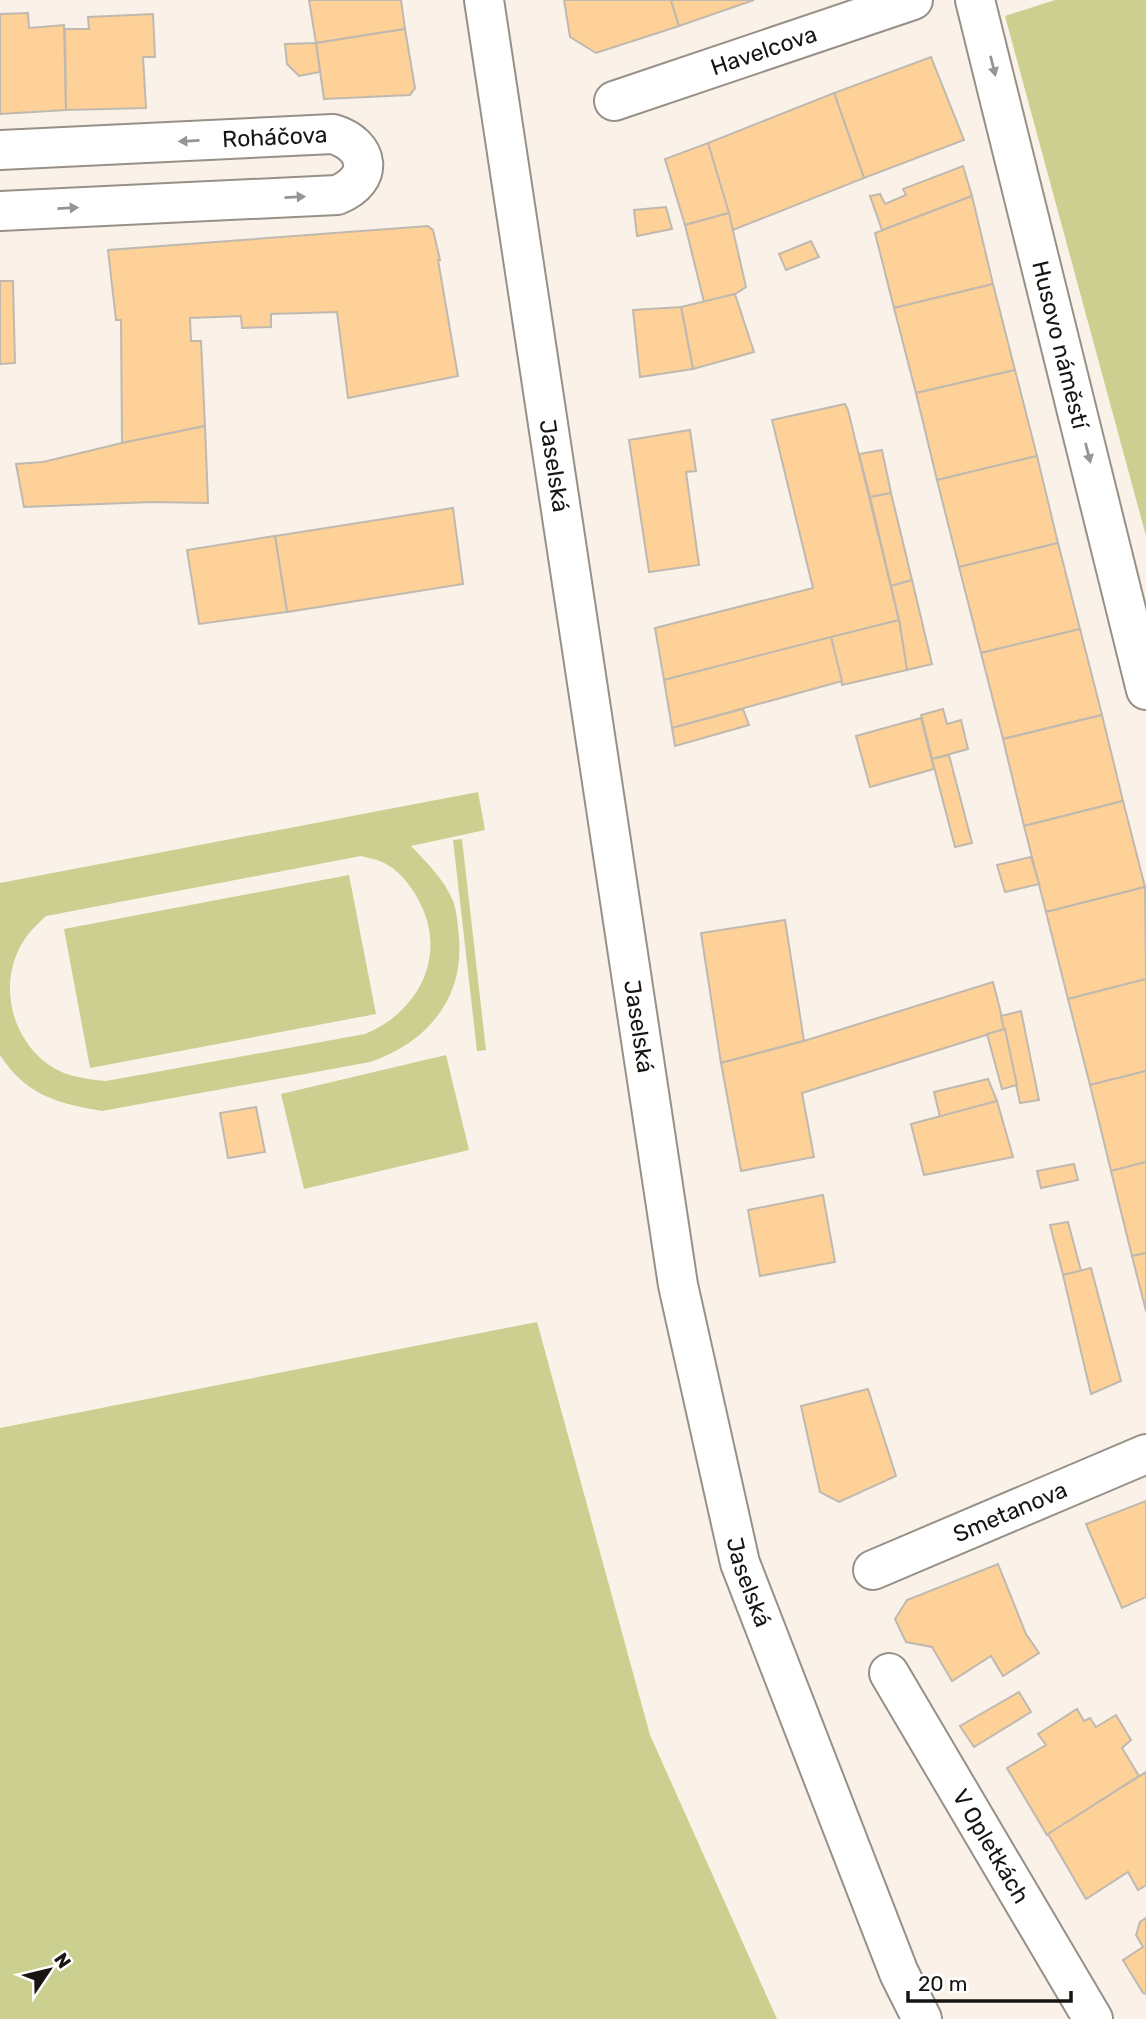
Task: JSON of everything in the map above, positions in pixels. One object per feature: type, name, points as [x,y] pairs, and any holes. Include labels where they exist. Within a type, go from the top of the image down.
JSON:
[{"type":"street","name":"Jaselská","points":[[484,0],[678,1285],[740,1563],[899,1973],[922,2019]]},
{"type":"street","name":"Havelcova","points":[[614,101],[913,0]]},
{"type":"street","name":"Husovo náměstí","points":[[975,0],[1146,690]]},
{"type":"street","name":"Roháčova","points":[[0,150],[333,134],[347,138],[359,148],[363,163],[360,177],[351,189],[337,195],[0,211]]},
{"type":"street","name":"Smetanova","points":[[873,1570],[1146,1454]]},
{"type":"street","name":"V Opletkách","points":[[889,1673],[1093,2019]]},
{"type":"green space","points":[[1055,0],[1146,0],[1146,536],[1005,16]]},
{"type":"green space","points":[[478,792],[485,830],[411,846],[440,878],[453,901],[459,938],[459,960],[448,999],[424,1031],[408,1043],[370,1062],[102,1111],[69,1104],[38,1092],[17,1077],[0,1055],[0,883]],"holes":[[[361,856],[388,865],[408,883],[427,921],[430,941],[429,961],[423,980],[400,1012],[384,1024],[365,1034],[106,1081],[59,1071],[45,1062],[24,1039],[12,1010],[10,979],[19,949],[31,931],[46,916]]]},
{"type":"green space","points":[[462,839],[486,1050],[477,1051],[453,840]]},
{"type":"green space","points":[[349,875],[376,1014],[90,1068],[64,929]]},
{"type":"green space","points":[[446,1055],[469,1150],[304,1189],[281,1094]]},
{"type":"green space","points":[[537,1322],[650,1735],[777,2019],[0,2019],[0,1428]]},
{"type":"building","points":[[309,0],[401,0],[405,29],[316,43]]},
{"type":"building","points":[[564,0],[671,0],[679,26],[596,53],[570,37]]},
{"type":"building","points":[[671,0],[754,0],[679,26]]},
{"type":"building","points":[[28,13],[29,28],[64,25],[66,110],[0,114],[0,14]]},
{"type":"building","points":[[153,14],[155,57],[143,57],[146,108],[66,110],[65,29],[89,29],[88,17]]},
{"type":"building","points":[[405,29],[415,88],[410,95],[324,99],[316,43]]},
{"type":"building","points":[[316,43],[320,72],[299,76],[287,64],[285,44]]},
{"type":"building","points":[[931,57],[964,140],[864,178],[834,93]]},
{"type":"building","points":[[834,93],[864,178],[733,230],[708,143]]},
{"type":"building","points":[[708,143],[729,213],[685,225],[665,159]]},
{"type":"building","points":[[963,166],[972,196],[882,230],[870,196],[880,194],[885,204],[906,195],[903,189]]},
{"type":"building","points":[[972,196],[993,284],[894,308],[875,233]]},
{"type":"building","points":[[666,207],[672,229],[637,236],[634,210]]},
{"type":"building","points":[[729,213],[746,287],[735,294],[704,302],[685,225]]},
{"type":"building","points":[[428,226],[433,230],[440,260],[458,376],[348,398],[337,312],[271,314],[271,327],[242,328],[241,316],[190,318],[191,341],[201,341],[205,426],[122,443],[121,320],[116,320],[108,250]]},
{"type":"building","points":[[811,241],[819,257],[786,270],[779,254]]},
{"type":"building","points":[[0,281],[13,281],[15,363],[0,364]]},
{"type":"building","points":[[993,284],[1015,370],[916,393],[894,308]]},
{"type":"building","points":[[735,294],[754,352],[693,369],[681,307]]},
{"type":"building","points":[[681,307],[693,369],[640,377],[633,310]]},
{"type":"building","points":[[1015,370],[1037,456],[937,480],[916,393]]},
{"type":"building","points":[[845,404],[899,620],[664,680],[655,628],[813,588],[772,420]]},
{"type":"building","points":[[205,426],[208,503],[152,502],[24,507],[16,464],[43,462]]},
{"type":"building","points":[[690,430],[696,471],[686,472],[699,565],[649,572],[629,440]]},
{"type":"building","points":[[882,450],[891,493],[870,497],[859,454]]},
{"type":"building","points":[[1037,456],[1058,543],[959,567],[937,480]]},
{"type":"building","points":[[891,493],[912,580],[891,586],[870,497]]},
{"type":"building","points":[[453,508],[463,584],[287,612],[275,536]]},
{"type":"building","points":[[275,536],[287,612],[199,624],[187,550]]},
{"type":"building","points":[[1058,543],[1080,629],[981,653],[959,567]]},
{"type":"building","points":[[912,580],[932,664],[907,670],[891,586]]},
{"type":"building","points":[[899,620],[907,670],[842,685],[831,637]]},
{"type":"building","points":[[1080,629],[1102,715],[1003,739],[981,653]]},
{"type":"building","points":[[831,637],[842,681],[672,728],[664,680]]},
{"type":"building","points":[[743,709],[749,725],[675,746],[672,728]]},
{"type":"building","points":[[943,709],[947,724],[961,720],[968,749],[932,759],[921,715]]},
{"type":"building","points":[[1102,715],[1123,801],[1024,826],[1003,739]]},
{"type":"building","points":[[921,718],[934,769],[870,787],[856,736]]},
{"type":"building","points":[[949,755],[972,843],[955,847],[932,759]]},
{"type":"building","points":[[1123,801],[1145,887],[1046,912],[1024,826]]},
{"type":"building","points":[[1031,857],[1039,884],[1005,892],[997,865]]},
{"type":"building","points":[[1145,887],[1146,979],[1068,999],[1046,912]]},
{"type":"building","points":[[785,920],[804,1041],[721,1063],[701,933]]},
{"type":"building","points":[[1146,979],[1146,1071],[1090,1085],[1068,999]]},
{"type":"building","points":[[993,982],[1005,1029],[802,1093],[814,1157],[741,1171],[721,1063],[804,1041]]},
{"type":"building","points":[[1021,1011],[1039,1100],[1020,1103],[1001,1016]]},
{"type":"building","points":[[1005,1029],[1017,1085],[1002,1089],[987,1034]]},
{"type":"building","points":[[1146,1071],[1146,1162],[1111,1171],[1090,1085]]},
{"type":"building","points":[[988,1079],[997,1101],[940,1117],[934,1092]]},
{"type":"building","points":[[997,1101],[1013,1157],[924,1175],[911,1124]]},
{"type":"building","points":[[256,1107],[265,1152],[228,1158],[220,1113]]},
{"type":"building","points":[[1146,1162],[1146,1253],[1132,1256],[1111,1171]]},
{"type":"building","points":[[1074,1164],[1078,1180],[1041,1188],[1037,1171]]},
{"type":"building","points":[[823,1195],[835,1262],[760,1276],[748,1210]]},
{"type":"building","points":[[1068,1222],[1081,1271],[1063,1275],[1050,1225]]},
{"type":"building","points":[[1146,1253],[1146,1311],[1132,1256]]},
{"type":"building","points":[[1091,1268],[1121,1381],[1091,1394],[1063,1275]]},
{"type":"building","points":[[868,1389],[896,1476],[839,1502],[820,1492],[801,1406]]},
{"type":"building","points":[[1146,1501],[1146,1597],[1122,1608],[1086,1524]]},
{"type":"building","points":[[998,1564],[1026,1634],[1039,1653],[1003,1676],[991,1656],[952,1681],[932,1647],[906,1642],[895,1619],[907,1600]]},
{"type":"building","points":[[1019,1692],[1031,1712],[974,1747],[960,1726]]},
{"type":"building","points":[[1077,1709],[1084,1721],[1090,1718],[1096,1727],[1116,1715],[1131,1740],[1122,1748],[1139,1776],[1047,1835],[1007,1768],[1046,1745],[1038,1734]]},
{"type":"building","points":[[1146,1772],[1146,1885],[1138,1890],[1128,1872],[1086,1899],[1048,1834]]},
{"type":"building","points":[[1146,1918],[1146,1994],[1123,1960],[1143,1947],[1136,1935],[1140,1922]]}]
